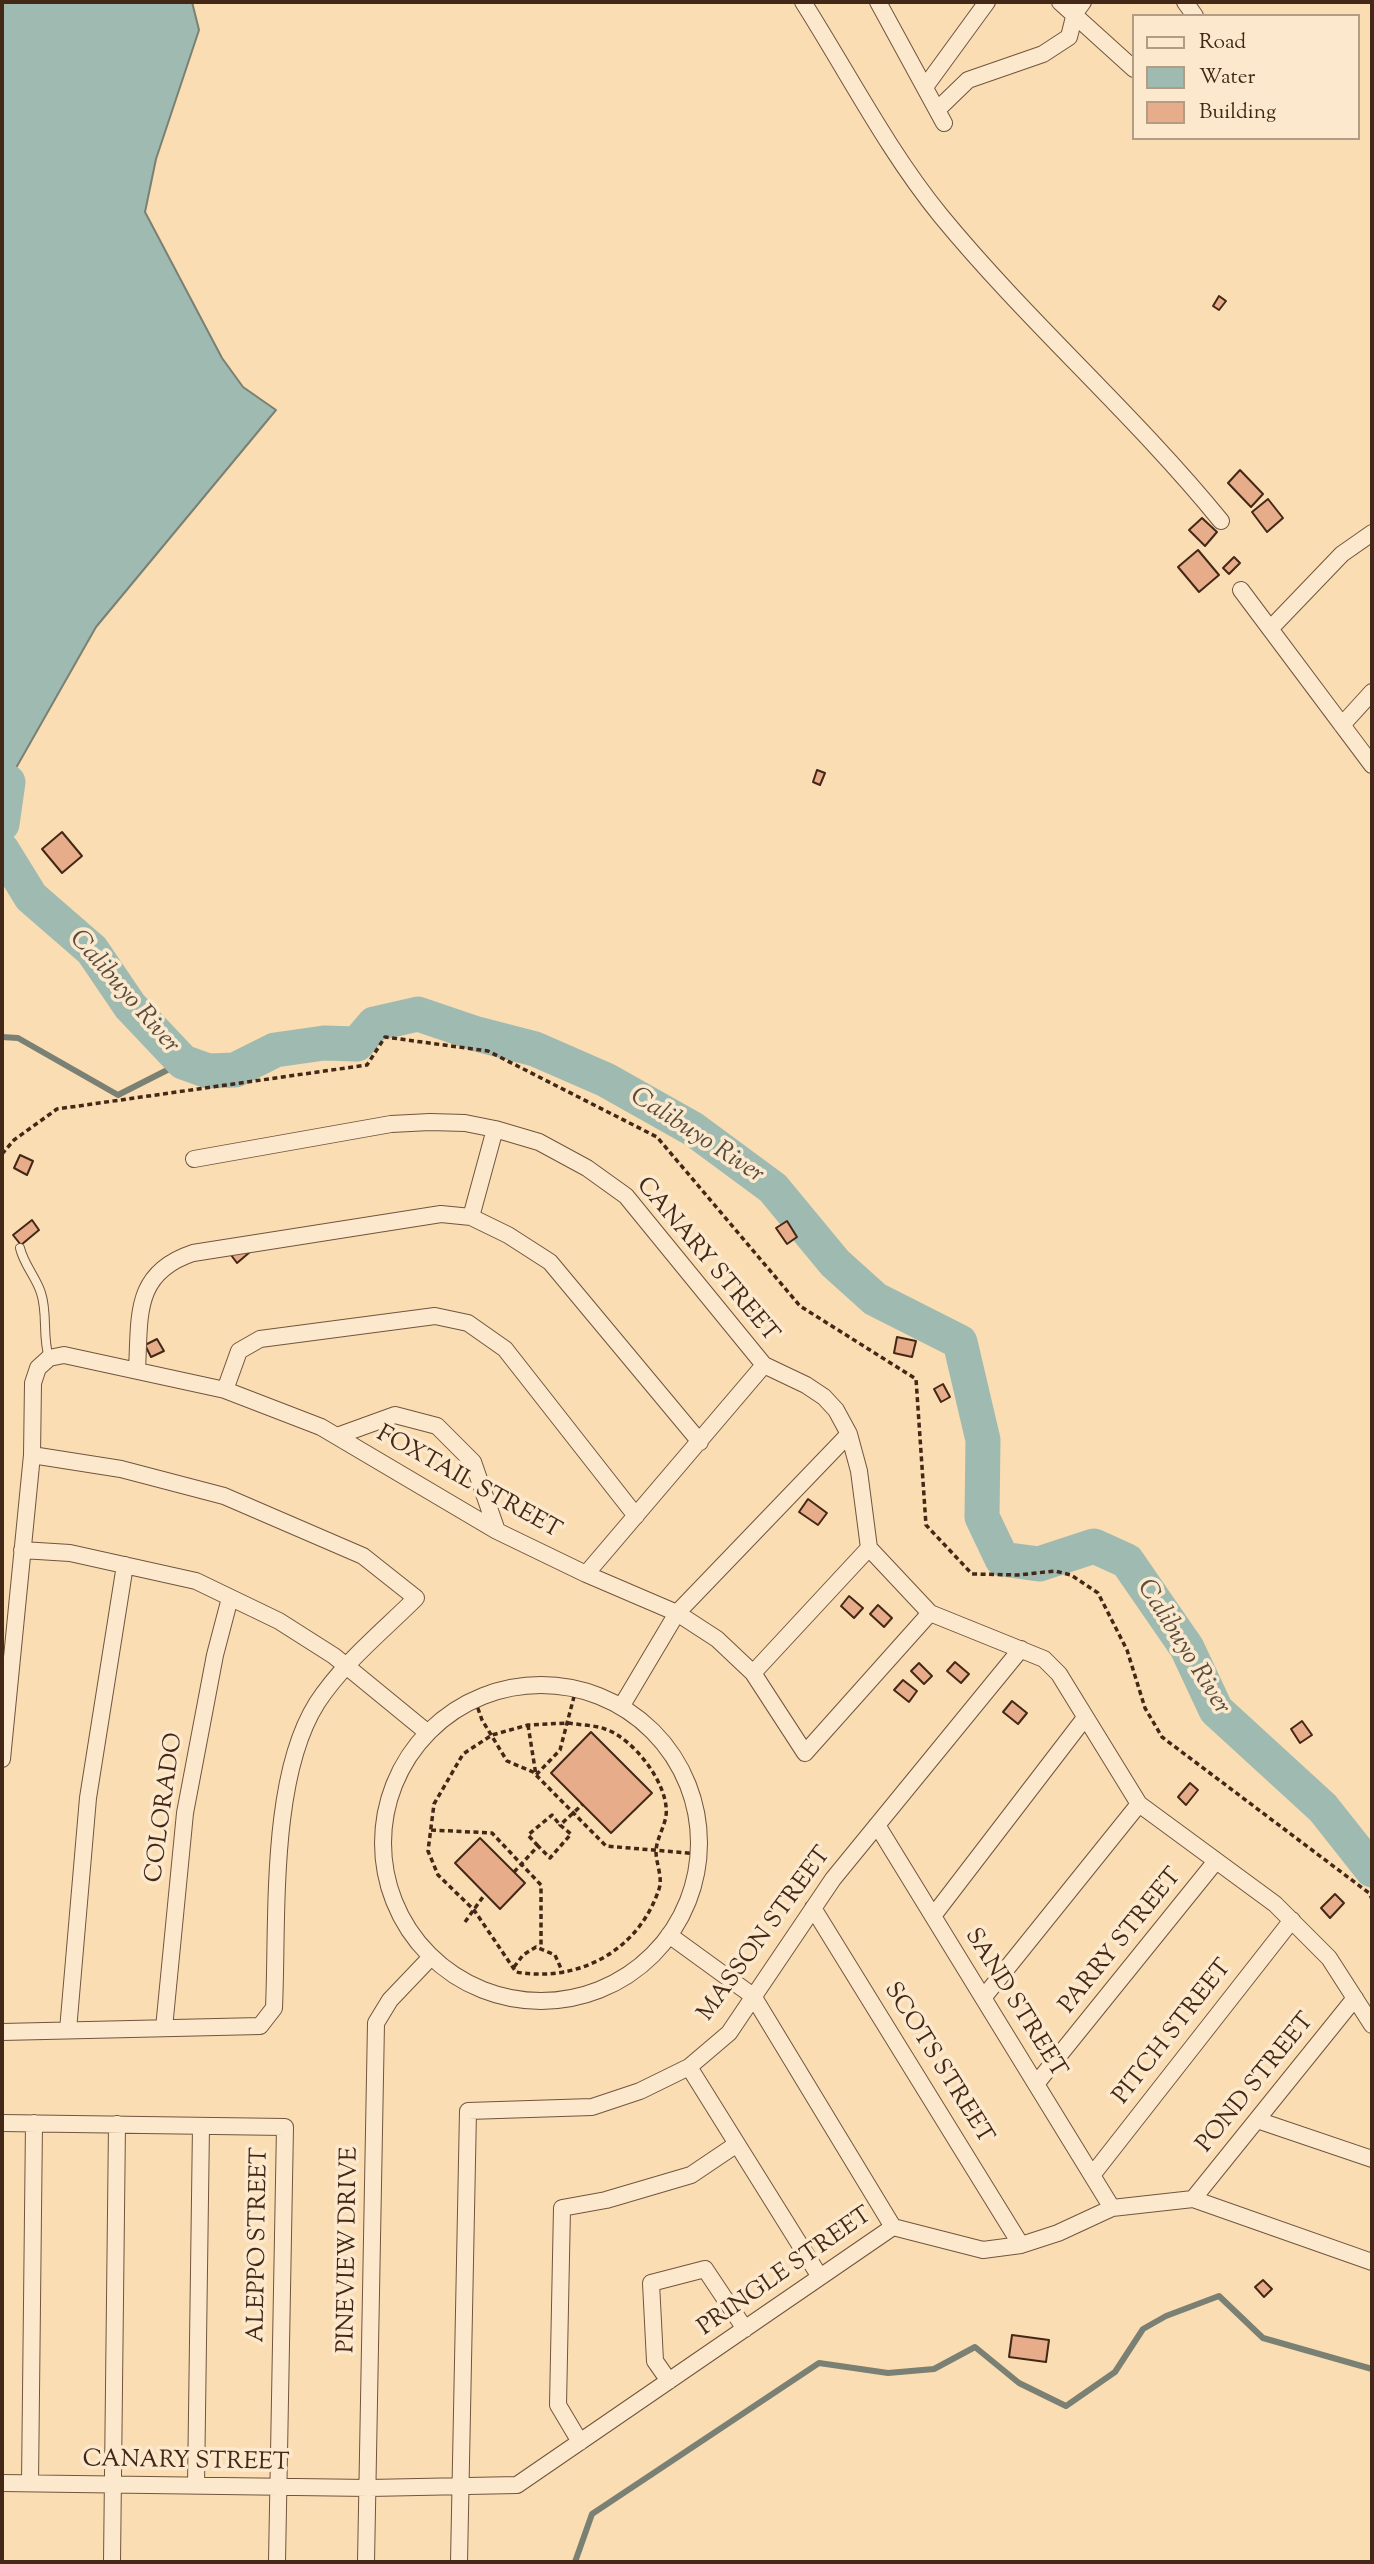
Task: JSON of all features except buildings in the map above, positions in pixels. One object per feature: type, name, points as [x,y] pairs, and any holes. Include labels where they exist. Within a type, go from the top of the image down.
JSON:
[{"type":"street","points":[[803,2],[915,182],[940,215],[994,277],[1186,479],[1221,521]]},
{"type":"street","points":[[925,87],[987,2]]},
{"type":"street","points":[[1060,2],[1079,8],[1132,67]]},
{"type":"street","points":[[880,3],[940,116],[968,80],[1043,54],[1069,37],[1079,8]]},
{"type":"street","points":[[1270,629],[1342,554],[1372,533]]},
{"type":"street","points":[[1241,590],[1372,765]]},
{"type":"street","points":[[1342,725],[1372,692]]},
{"type":"street","name":"CANARY STREET","points":[[194,1158],[391,1124],[465,1123],[539,1142],[562,1154],[626,1196],[764,1365],[785,1373],[824,1397],[836,1410],[849,1434],[859,1471],[869,1548]]},
{"type":"street","points":[[471,1217],[495,1129]]},
{"type":"street","points":[[137,1370],[141,1307],[145,1290],[156,1273],[173,1259],[193,1253],[440,1214],[471,1217],[508,1235],[550,1262],[700,1441]]},
{"type":"street","points":[[225,1390],[239,1351],[260,1339],[435,1316],[468,1323],[505,1349],[636,1516]]},
{"type":"street","name":"FOXTAIL STREET","points":[[49,1358],[79,1356],[225,1390],[337,1436],[497,1531],[586,1574],[677,1613],[717,1639],[753,1673],[805,1753],[930,1613]]},
{"type":"street","points":[[2,1759],[32,1455],[33,1382],[38,1368],[49,1358]]},
{"type":"street","points":[[586,1574],[764,1365]]},
{"type":"street","points":[[337,1436],[395,1415],[437,1426],[473,1462],[497,1531]]},
{"type":"street","points":[[621,1707],[677,1613],[849,1434]]},
{"type":"street","points":[[2,2032],[260,2026],[274,2008],[282,1807],[295,1752],[317,1704],[347,1666],[416,1598],[363,1556],[223,1496],[121,1469],[32,1455]]},
{"type":"street","points":[[753,1673],[869,1548],[930,1613],[1044,1659],[1059,1674],[1084,1719],[1139,1804],[1275,1904],[1292,1920],[1329,1958],[1372,2025]]},
{"type":"street","points":[[22,1550],[70,1553],[196,1581],[279,1621],[347,1666],[428,1733]]},
{"type":"street","points":[[68,2030],[88,1798],[125,1565]]},
{"type":"street","name":"COLORADO","points":[[163,2028],[185,1812],[215,1655],[230,1598]]},
{"type":"street","name":"MASSON STREET","points":[[460,2486],[468,2111],[592,2107],[640,2091],[689,2067],[729,2032],[813,1908],[1021,1649]]},
{"type":"street","points":[[542,1685],[576,1689],[621,1707],[656,1734],[681,1769],[696,1810],[699,1854],[694,1883],[684,1910],[669,1935],[641,1965],[606,1987],[567,1999],[526,2001],[486,1992],[457,1978],[430,1957],[412,1936],[397,1910],[385,1874],[383,1836],[389,1799],[404,1764],[428,1733],[450,1714],[475,1700],[508,1689],[542,1685]]},
{"type":"street","points":[[933,1916],[1084,1719]]},
{"type":"street","points":[[984,1998],[1139,1804]]},
{"type":"street","name":"SAND STREET","points":[[877,1825],[1112,2208]]},
{"type":"street","name":"PARRY STREET","points":[[1037,2084],[1216,1861]]},
{"type":"street","name":"SCOTS STREET","points":[[813,1908],[1021,2245]]},
{"type":"street","name":"PITCH STREET","points":[[1093,2174],[1292,1920]]},
{"type":"street","points":[[669,1935],[753,1996],[893,2227]]},
{"type":"street","name":"PINEVIEW DRIVE","points":[[366,2562],[376,2024],[390,2000],[430,1957]]},
{"type":"street","name":"POND STREET","points":[[1194,2199],[1355,1998]]},
{"type":"street","points":[[689,2067],[820,2277]]},
{"type":"street","points":[[1257,2120],[1372,2159]]},
{"type":"street","name":"ALEPPO STREET","points":[[2,2123],[285,2127],[278,2562]]},
{"type":"street","points":[[30,2483],[34,2123]]},
{"type":"street","points":[[111,2562],[117,2124]]},
{"type":"street","points":[[196,2486],[201,2126]]},
{"type":"street","points":[[580,2442],[558,2404],[562,2208],[606,2200],[691,2175],[737,2144]]},
{"type":"street","name":"PRINGLE STREET","points":[[369,2488],[517,2485],[893,2227],[983,2250],[1021,2245],[1058,2233],[1112,2208],[1194,2199],[1372,2262]]},
{"type":"street","points":[[668,2381],[656,2361],[651,2283],[705,2269],[745,2329]]},
{"type":"street","name":"CANARY STREET","points":[[2,2483],[369,2488]]},
{"type":"street","points":[[460,2486],[460,2562]]},
{"type":"lane","points":[[20,1248],[23,1262],[40,1290],[44,1307],[43,1341],[49,1358]]},
{"type":"path","points":[[536,1775],[560,1750],[576,1689]]},
{"type":"path","points":[[475,1700],[508,1761],[536,1775],[606,1846],[699,1854]]},
{"type":"path","points":[[568,1723],[607,1729],[636,1750],[659,1781],[666,1814],[656,1850],[660,1886],[640,1926],[613,1955],[562,1973],[535,1975],[516,1972],[474,1910],[438,1875],[428,1851],[434,1804],[463,1754],[492,1735],[528,1725],[568,1723]]},
{"type":"path","points":[[528,1725],[536,1775]]},
{"type":"path","points":[[560,1825],[572,1811],[583,1804]]},
{"type":"path","points":[[552,1815],[560,1825],[571,1834],[550,1858],[528,1835],[552,1815]]},
{"type":"path","points":[[431,1830],[492,1833],[541,1885],[541,1949]]},
{"type":"path","points":[[514,1872],[538,1846]]},
{"type":"path","points":[[465,1922],[485,1894]]},
{"type":"path","points":[[514,1967],[523,1955],[536,1947],[555,1955],[562,1973]]},
{"type":"water","points":[[2,2],[192,2],[199,30],[156,159],[145,212],[222,358],[243,387],[276,410],[96,627],[8,782],[2,773]]},
{"type":"waterway","name":"Calibuyo River","points":[[2,824],[8,782]]},
{"type":"waterway","name":"Calibuyo River","points":[[2,850],[31,897],[92,950],[130,1006],[183,1062],[208,1071],[235,1070],[275,1050],[324,1043],[357,1044],[374,1024],[418,1014],[477,1034],[535,1049],[606,1080],[693,1129],[773,1188],[835,1263],[875,1299],[960,1342],[983,1440],[982,1517],[1002,1559],[1039,1564],[1094,1546],[1127,1561],[1187,1648],[1216,1710],[1323,1808],[1372,1870]]},
{"type":"waterway","points":[[2,1037],[18,1038],[118,1095],[183,1062]]},
{"type":"waterway","points":[[575,2562],[592,2514],[819,2363],[888,2373],[934,2369],[975,2347],[1019,2383],[1066,2406],[1115,2372],[1143,2329],[1166,2316],[1219,2296],[1263,2338],[1372,2369]]}]
